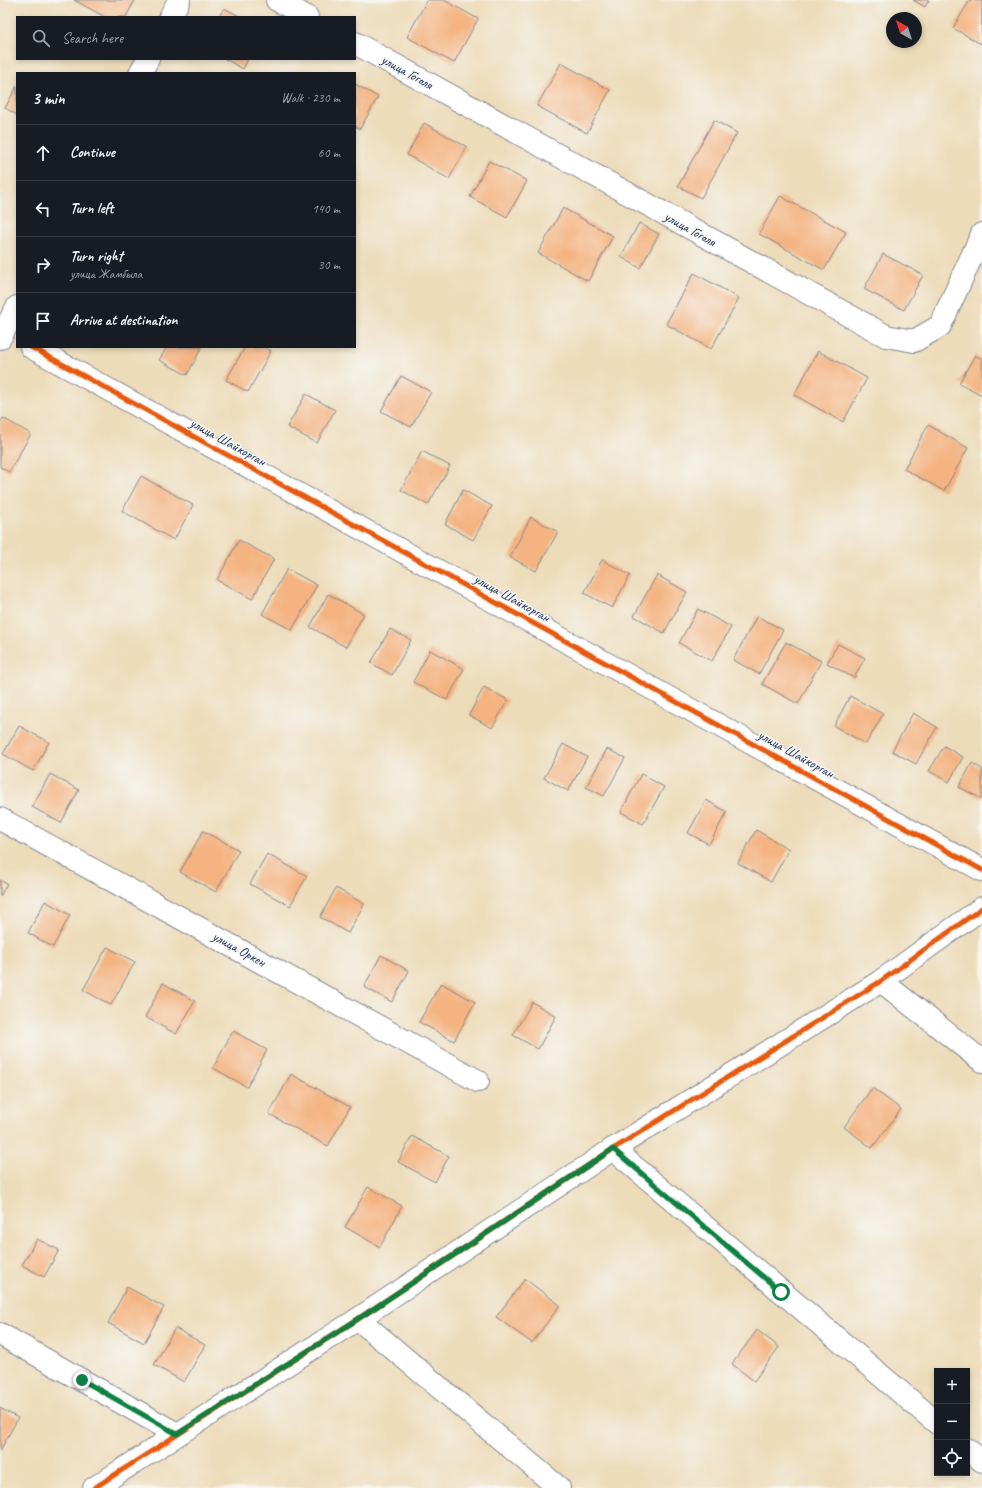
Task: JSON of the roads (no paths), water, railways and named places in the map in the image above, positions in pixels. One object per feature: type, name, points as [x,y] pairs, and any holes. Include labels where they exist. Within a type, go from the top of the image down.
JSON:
[{"type":"street","points":[[171,16],[179,0]]},
{"type":"street","points":[[277,0],[305,16]]},
{"type":"street","name":"улица Гоголя","points":[[356,44],[886,336],[914,341],[940,326],[982,234]]},
{"type":"street","points":[[141,72],[147,60]]},
{"type":"street","points":[[5,335],[16,309]]},
{"type":"street","name":"улица Шайкорган","points":[[33,348],[982,870]]},
{"type":"street","name":"улица Оркен","points":[[0,819],[478,1081]]},
{"type":"street","points":[[95,1488],[358,1319],[613,1149],[881,981],[982,908]]},
{"type":"street","points":[[881,981],[982,1061]]},
{"type":"street","points":[[613,1149],[934,1420]]},
{"type":"street","points":[[358,1319],[559,1488]]},
{"type":"street","points":[[0,1334],[177,1434]]},
{"type":"street","points":[[970,1452],[982,1462]]}]
